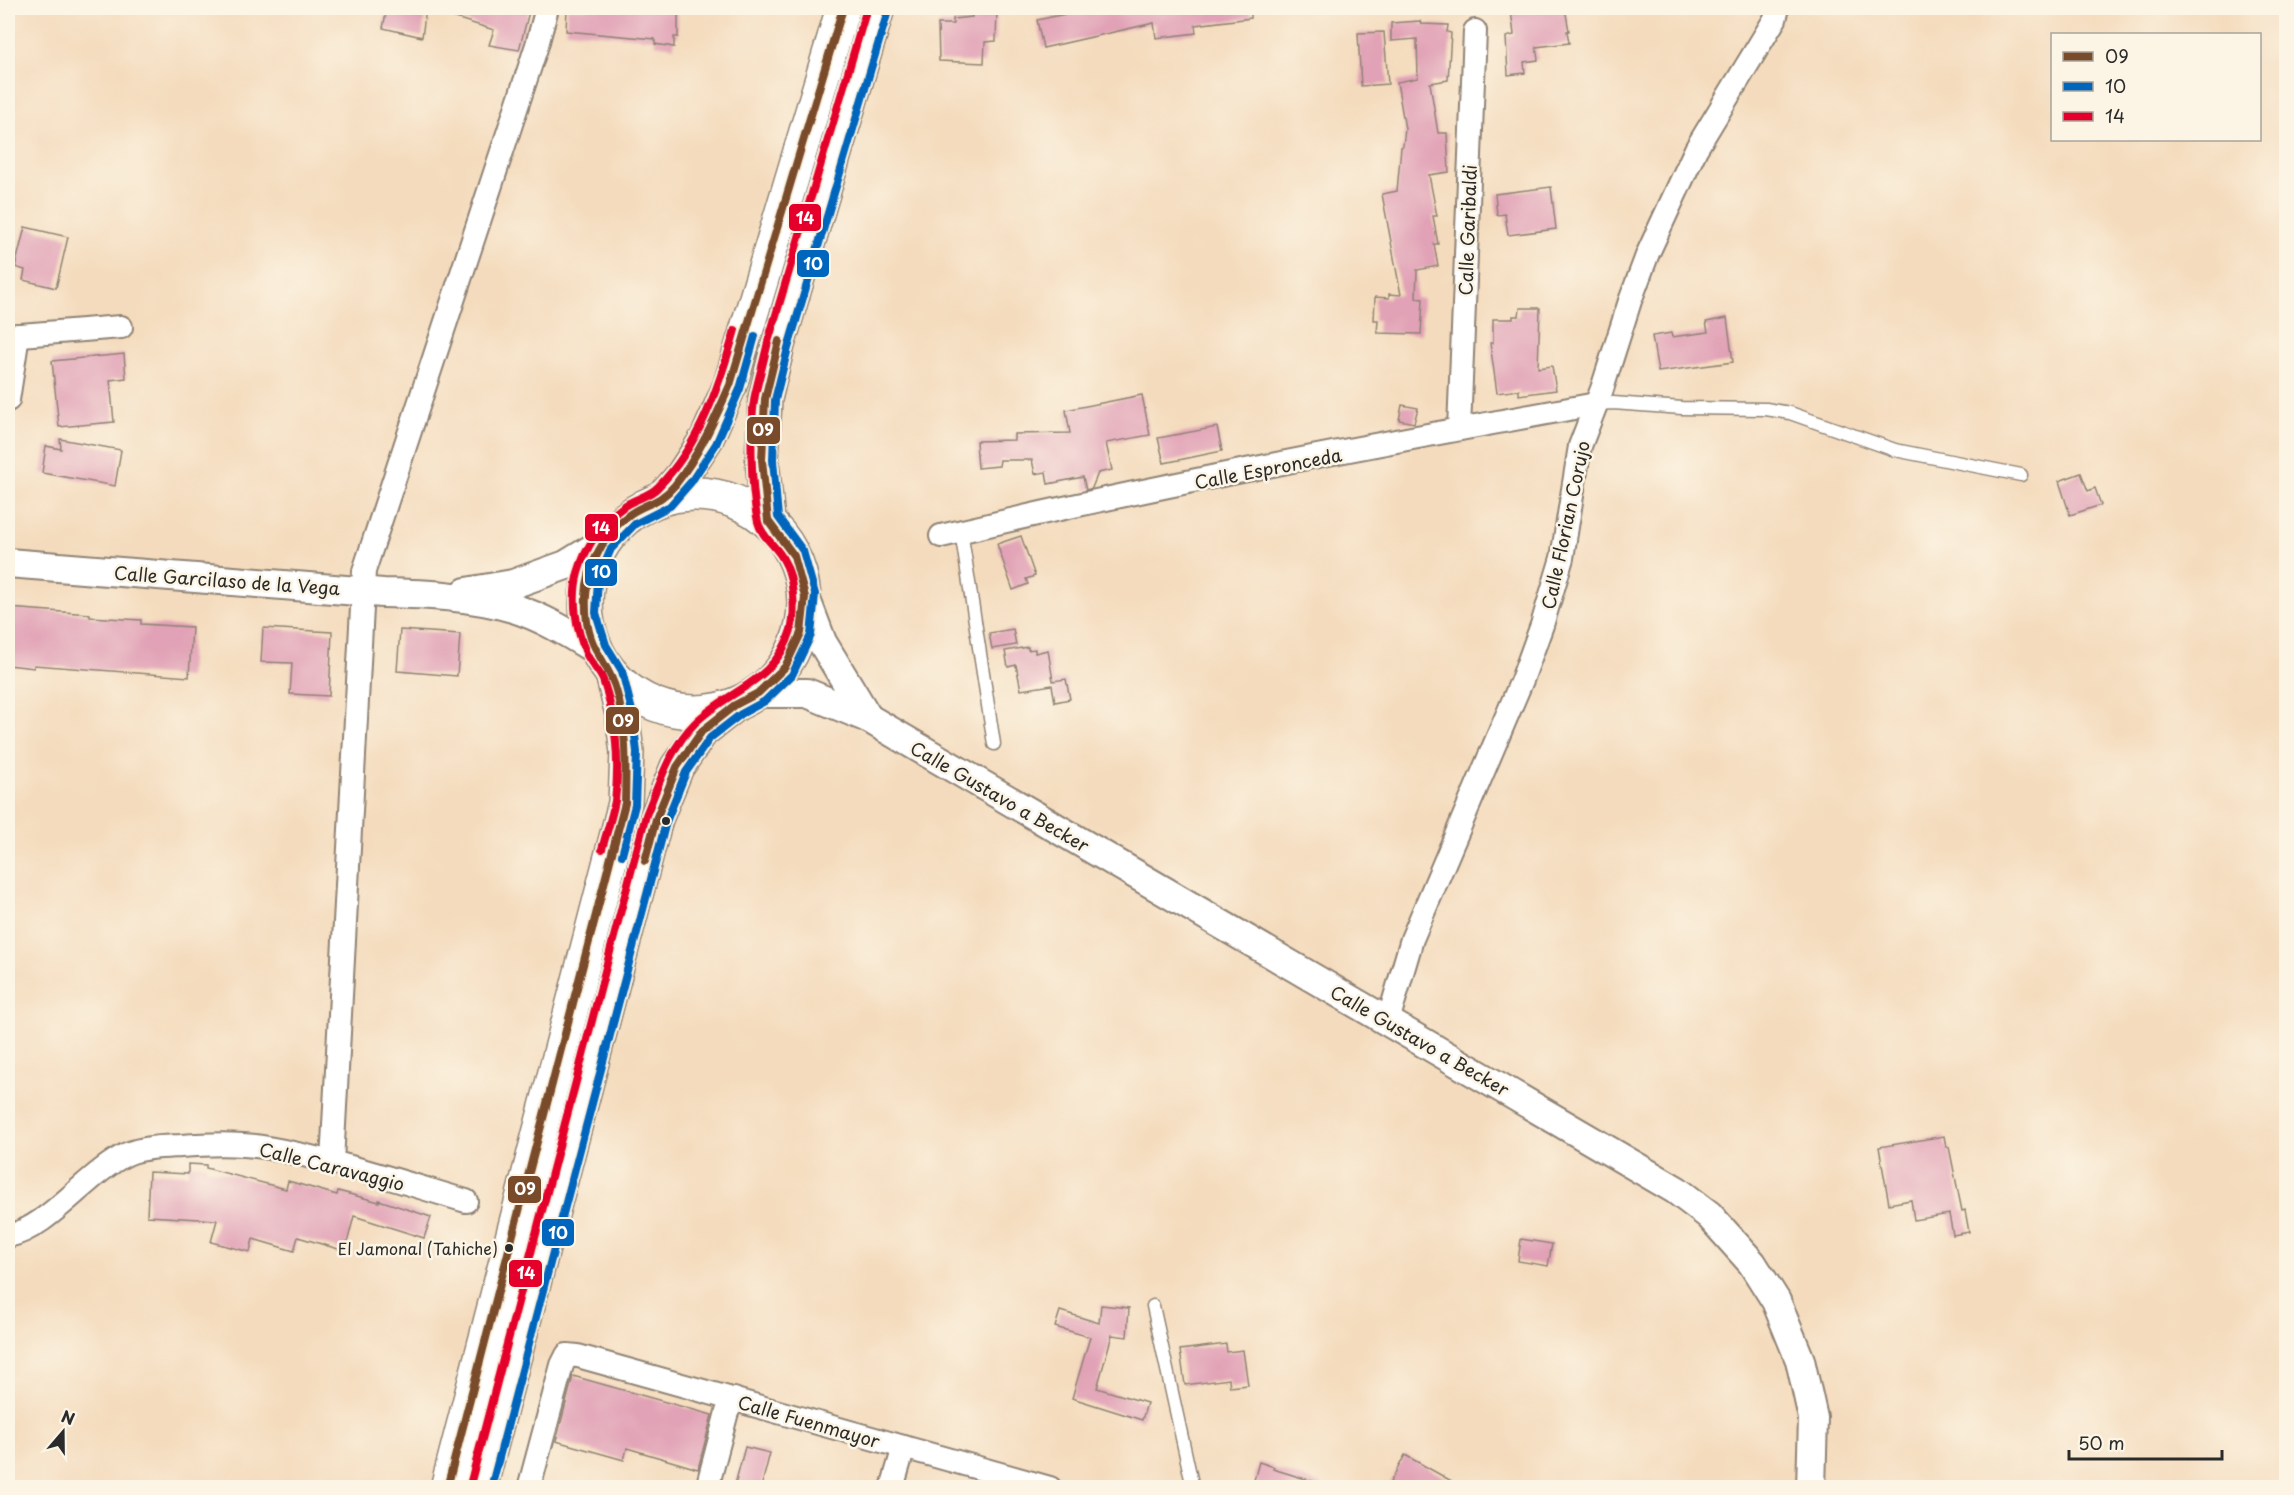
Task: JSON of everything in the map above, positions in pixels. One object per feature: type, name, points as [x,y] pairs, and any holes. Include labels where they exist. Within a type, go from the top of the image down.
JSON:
[{"type":"highway","points":[[663,498],[682,476],[707,438],[730,385],[843,8]]},
{"type":"highway","points":[[768,521],[762,460],[765,399],[778,345],[878,8]]},
{"type":"highway","points":[[447,1488],[625,803],[627,752],[622,714],[585,614],[588,577],[602,543],[628,515],[663,498],[700,493],[736,501],[768,521],[794,555],[805,597],[801,633],[784,667],[747,699],[702,730],[677,767],[656,819],[480,1488]]},
{"type":"highway","points":[[604,662],[648,702],[691,712],[747,699]]},
{"type":"highway","points":[[496,1488],[518,1401],[518,1344]]},
{"type":"street","points":[[332,1162],[364,571],[537,45],[547,8]]},
{"type":"street","name":"Calle Florian Corujo","points":[[1388,1021],[1412,939],[1522,680],[1542,625],[1562,558],[1580,446],[1630,301],[1670,204],[1696,149],[1775,20],[1778,8]]},
{"type":"street","name":"Calle Garibaldi","points":[[1459,429],[1475,30]]},
{"type":"street","points":[[8,400],[13,336],[121,327]]},
{"type":"street","name":"Calle Espronceda","points":[[951,534],[1065,508],[1596,404]]},
{"type":"street","name":"Calle Garcilaso de la Vega","points":[[446,595],[513,584],[566,565],[602,543]]},
{"type":"street","name":"Calle Garcilaso de la Vega","points":[[8,563],[446,595],[513,608],[561,629],[604,662]]},
{"type":"street","name":"Calle Gustavo a Becker","points":[[805,597],[822,642],[868,718]]},
{"type":"street","name":"Calle Gustavo a Becker","points":[[747,699],[807,693],[868,718],[1676,1190],[1709,1215],[1752,1263],[1776,1301],[1800,1360],[1813,1418],[1811,1488]]},
{"type":"street","name":"Calle Caravaggio","points":[[8,1236],[18,1234],[41,1219],[111,1163],[148,1148],[190,1145],[250,1146],[332,1162],[466,1201]]},
{"type":"street","name":"Calle Fuenmayor","points":[[529,1488],[562,1365],[567,1355],[578,1356],[1050,1488]]},
{"type":"street","points":[[707,1488],[727,1412],[734,1399]]},
{"type":"street","points":[[892,1488],[904,1448]]},
{"type":"lane","points":[[1596,404],[1766,409],[1790,413],[1895,450],[2021,475]]},
{"type":"lane","points":[[951,534],[994,744]]},
{"type":"lane","points":[[1153,1306],[1193,1488]]},
{"type":"building","points":[[387,8],[426,8],[422,37],[383,28]]},
{"type":"building","points":[[433,8],[530,8],[519,50],[489,45],[494,30],[433,11]]},
{"type":"building","points":[[567,8],[678,8],[678,37],[674,37],[674,47],[655,44],[655,39],[566,31]]},
{"type":"building","points":[[971,8],[997,8],[996,41],[985,42],[984,63],[939,61],[938,24],[953,24],[953,19],[972,17]]},
{"type":"building","points":[[1093,8],[1251,8],[1251,18],[1195,25],[1196,33],[1156,38],[1154,23],[1043,48],[1037,20]]},
{"type":"building","points":[[1565,8],[1569,43],[1536,47],[1538,60],[1524,62],[1525,73],[1508,75],[1506,37],[1514,35],[1511,10]]},
{"type":"building","points":[[1420,21],[1421,24],[1448,25],[1447,32],[1451,33],[1448,80],[1430,83],[1438,133],[1447,133],[1449,172],[1429,175],[1437,216],[1433,216],[1438,244],[1434,244],[1438,266],[1417,270],[1416,298],[1423,299],[1421,334],[1377,333],[1378,320],[1374,320],[1375,297],[1389,298],[1389,294],[1401,295],[1382,194],[1397,191],[1405,129],[1397,82],[1418,78],[1417,39],[1391,41],[1391,23]]},
{"type":"building","points":[[1384,32],[1388,84],[1361,86],[1358,33]]},
{"type":"building","points":[[1551,187],[1556,229],[1508,235],[1505,214],[1497,215],[1495,194]]},
{"type":"building","points":[[25,227],[68,237],[56,288],[23,280],[25,270],[15,267]]},
{"type":"building","points":[[1520,308],[1540,308],[1538,368],[1552,366],[1556,390],[1519,395],[1519,390],[1497,393],[1490,343],[1493,343],[1493,319],[1513,319],[1513,316],[1519,316]]},
{"type":"building","points":[[1727,318],[1733,362],[1658,372],[1652,336],[1671,333],[1672,337],[1708,332],[1706,322]]},
{"type":"building","points":[[124,354],[126,378],[110,380],[114,422],[59,427],[52,361]]},
{"type":"building","points":[[1142,395],[1150,435],[1106,443],[1112,470],[1098,473],[1092,488],[1086,490],[1083,477],[1048,484],[1046,472],[1035,474],[1032,460],[1000,460],[999,466],[978,468],[976,441],[1014,440],[1014,434],[1070,433],[1066,410]]},
{"type":"building","points":[[1402,405],[1418,408],[1414,423],[1399,420]]},
{"type":"building","points":[[1217,427],[1222,451],[1164,463],[1158,438]]},
{"type":"building","points":[[60,439],[121,450],[115,486],[42,473],[46,446],[61,449]]},
{"type":"building","points":[[2081,473],[2088,491],[2095,488],[2101,505],[2070,515],[2059,481]]},
{"type":"building","points":[[1021,536],[1035,576],[1026,579],[1028,584],[1013,590],[997,544]]},
{"type":"building","points":[[8,608],[90,614],[90,617],[141,620],[141,624],[192,627],[189,677],[8,665]]},
{"type":"building","points":[[263,628],[332,632],[329,696],[290,694],[292,663],[261,662]]},
{"type":"building","points":[[1013,629],[1016,645],[992,649],[989,633]]},
{"type":"building","points":[[400,630],[460,634],[457,676],[397,671]]},
{"type":"building","points":[[1028,647],[1028,650],[1035,649],[1035,653],[1048,650],[1053,681],[1066,679],[1070,699],[1055,702],[1052,685],[1021,690],[1016,665],[1008,667],[1005,651]]},
{"type":"building","points":[[1944,1136],[1946,1147],[1949,1147],[1962,1211],[1965,1210],[1969,1232],[1953,1235],[1949,1214],[1914,1220],[1911,1200],[1889,1204],[1879,1147]]},
{"type":"building","points":[[188,1164],[206,1165],[206,1168],[286,1189],[288,1181],[337,1195],[338,1191],[379,1202],[379,1200],[431,1217],[424,1238],[354,1216],[345,1251],[298,1237],[294,1251],[253,1239],[250,1252],[211,1242],[217,1220],[147,1216],[149,1172],[188,1174]]},
{"type":"building","points":[[1521,1239],[1552,1244],[1548,1266],[1518,1261]]},
{"type":"building","points":[[1101,1305],[1129,1308],[1127,1337],[1112,1335],[1097,1388],[1147,1403],[1142,1420],[1072,1398],[1090,1337],[1055,1327],[1060,1311],[1099,1323]]},
{"type":"building","points":[[1226,1344],[1227,1352],[1243,1350],[1248,1385],[1230,1387],[1229,1379],[1185,1385],[1180,1350]]},
{"type":"building","points":[[573,1376],[712,1415],[698,1469],[627,1448],[624,1460],[556,1441]]},
{"type":"building","points":[[745,1447],[770,1453],[761,1488],[734,1488]]},
{"type":"building","points":[[1405,1455],[1464,1488],[1387,1488]]},
{"type":"building","points":[[1259,1462],[1274,1467],[1273,1469],[1322,1484],[1321,1488],[1255,1488],[1257,1481],[1254,1480]]},
{"type":"transit line","name":"09","points":[[447,1488],[625,803],[624,732],[620,704],[588,626],[586,596],[590,573],[599,550],[621,521],[636,510],[664,496],[684,473],[699,449],[730,385],[843,8]]},
{"type":"transit line","name":"14","points":[[470,1485],[646,815],[666,767],[686,733],[708,711],[763,674],[784,648],[791,630],[794,604],[790,575],[787,566],[758,522],[752,458],[753,408],[768,342],[867,8]]},
{"type":"transit line","name":"10","points":[[491,1488],[666,822],[686,772],[710,738],[741,714],[765,701],[792,675],[811,635],[815,594],[803,551],[778,517],[773,460],[775,400],[788,348],[888,11]]},
{"type":"transit line","name":"14","points":[[602,849],[615,801],[616,740],[603,680],[586,653],[577,624],[575,593],[578,573],[585,554],[601,528],[627,504],[654,490],[686,453],[715,393],[735,330]]},
{"type":"transit line","name":"10","points":[[622,855],[635,805],[637,752],[632,711],[622,671],[606,645],[596,613],[598,579],[611,549],[635,524],[670,506],[691,482],[716,444],[740,389],[755,336]]},
{"type":"transit line","name":"09","points":[[768,521],[762,460],[765,399],[779,341]]},
{"type":"transit line","name":"09","points":[[645,861],[656,819],[677,767],[702,731],[735,705],[758,693],[785,667],[801,633],[805,597],[794,556],[768,521]]},
{"type":"place","name":"El Jamonal (Tahiche)","points":[[509,1248]]}]
